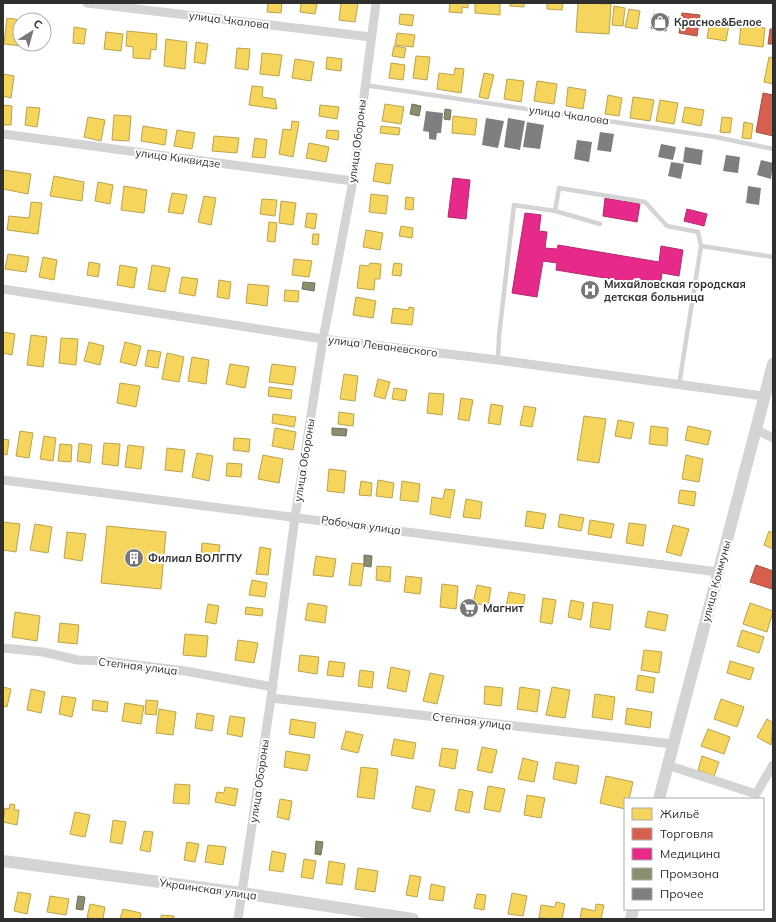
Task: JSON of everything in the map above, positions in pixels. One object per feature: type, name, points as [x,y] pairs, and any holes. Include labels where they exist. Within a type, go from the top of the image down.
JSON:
[{"type":"street","name":"улица Чкалова","points":[[87,3],[372,37]]},
{"type":"street","name":"улица Обороны","points":[[238,919],[273,686],[295,517],[324,339],[353,181],[364,85],[376,3]]},
{"type":"street","name":"улица Киквидзе","points":[[3,134],[353,181]]},
{"type":"street","name":"улица Леваневского","points":[[3,289],[324,339],[498,360],[764,396]]},
{"type":"street","name":"улица Коммуны","points":[[659,798],[773,364]]},
{"type":"street","points":[[755,429],[773,438]]},
{"type":"street","name":"Рабочая улица","points":[[3,480],[718,572]]},
{"type":"street","name":"Степная улица","points":[[3,648],[44,652],[78,660],[105,661],[273,686]]},
{"type":"street","name":"Степная улица","points":[[271,698],[673,744]]},
{"type":"street","points":[[668,765],[756,794],[773,765]]},
{"type":"street","name":"Украинская улица","points":[[3,862],[242,893],[413,919]]},
{"type":"lane","name":"улица Чкалова","points":[[364,85],[708,136],[773,149]]},
{"type":"lane","points":[[555,211],[559,188],[645,202],[667,226],[698,232],[702,246],[679,385]]},
{"type":"lane","points":[[498,360],[499,336],[514,205],[555,211],[600,224]]},
{"type":"lane","points":[[702,246],[773,257]]},
{"type":"building: Жильё","points":[[268,3],[282,3],[281,13],[267,12]]},
{"type":"building: Жильё","points":[[301,3],[317,4],[315,14],[300,12]]},
{"type":"building: Жильё","points":[[341,3],[358,3],[355,22],[339,20]]},
{"type":"building: Жильё","points":[[450,3],[468,3],[468,8],[462,7],[462,13],[449,12]]},
{"type":"building: Жильё","points":[[475,3],[500,3],[500,15],[475,13]]},
{"type":"building: Жильё","points":[[510,3],[524,3],[524,7],[510,6]]},
{"type":"building: Жильё","points":[[547,3],[563,3],[562,10],[547,9]]},
{"type":"building: Жильё","points":[[578,3],[611,4],[609,34],[576,32]]},
{"type":"building: Жильё","points":[[614,6],[625,8],[623,26],[612,25]]},
{"type":"building: Жильё","points":[[629,9],[640,11],[637,29],[625,27]]},
{"type":"building: Жильё","points":[[400,14],[414,15],[412,26],[399,24]]},
{"type":"building: Жильё","points":[[7,18],[12,19],[12,45],[4,44]]},
{"type":"building: Жильё","points":[[710,22],[729,25],[726,41],[707,38]]},
{"type":"building: Жильё","points":[[741,25],[765,28],[763,47],[739,44]]},
{"type":"building: Жильё","points":[[74,27],[86,29],[84,44],[73,43]]},
{"type":"building: Жильё","points":[[127,31],[157,34],[156,50],[151,49],[150,59],[133,58],[133,47],[126,46]]},
{"type":"building: Жильё","points":[[106,32],[123,34],[121,51],[104,49]]},
{"type":"building: Жильё","points":[[397,33],[415,35],[413,47],[395,45]]},
{"type":"building: Жильё","points":[[166,39],[187,42],[185,69],[164,66]]},
{"type":"building: Жильё","points":[[196,42],[208,44],[205,64],[194,62]]},
{"type":"building: Жильё","points":[[394,46],[406,48],[404,58],[392,56]]},
{"type":"building: Жильё","points":[[237,48],[250,49],[248,70],[235,68]]},
{"type":"building: Жильё","points":[[262,53],[282,55],[279,76],[260,74]]},
{"type":"building: Жильё","points":[[416,56],[430,57],[427,80],[413,78]]},
{"type":"building: Жильё","points":[[327,57],[342,59],[341,71],[326,69]]},
{"type":"building: Жильё","points":[[769,57],[773,58],[773,84],[764,82]]},
{"type":"building: Жильё","points":[[295,59],[314,62],[311,81],[292,78]]},
{"type":"building: Жильё","points":[[391,63],[405,65],[403,80],[389,78]]},
{"type":"building: Жильё","points":[[455,68],[464,69],[461,93],[437,89],[439,73],[454,75]]},
{"type":"building: Жильё","points":[[484,73],[494,75],[488,99],[479,97]]},
{"type":"building: Жильё","points":[[3,74],[14,76],[11,98],[3,96]]},
{"type":"building: Жильё","points":[[507,79],[524,81],[521,102],[504,99]]},
{"type":"building: Жильё","points":[[537,81],[557,84],[554,104],[534,101]]},
{"type":"building: Жильё","points":[[252,86],[263,87],[262,97],[275,99],[277,109],[249,105]]},
{"type":"building: Жильё","points":[[568,87],[586,90],[583,109],[566,106]]},
{"type":"building: Жильё","points":[[608,95],[622,98],[619,116],[605,114]]},
{"type":"building: Жильё","points":[[633,97],[654,100],[650,121],[630,118]]},
{"type":"building: Жильё","points":[[660,100],[678,103],[674,124],[656,121]]},
{"type":"building: Жильё","points":[[385,104],[404,107],[401,124],[382,121]]},
{"type":"building: Жильё","points":[[3,105],[12,106],[11,125],[3,125]]},
{"type":"building: Жильё","points":[[320,105],[339,107],[337,119],[319,116]]},
{"type":"building: Жильё","points":[[27,107],[40,108],[37,127],[25,125]]},
{"type":"building: Жильё","points":[[685,107],[704,110],[701,126],[682,122]]},
{"type":"building: Жильё","points":[[114,115],[131,116],[129,141],[112,140]]},
{"type":"building: Жильё","points":[[453,116],[477,119],[475,135],[452,133]]},
{"type":"building: Жильё","points":[[88,117],[105,120],[101,141],[84,137]]},
{"type":"building: Жильё","points":[[722,117],[732,118],[730,133],[720,132]]},
{"type":"building: Жильё","points":[[292,121],[299,122],[293,157],[279,154],[283,129],[291,130]]},
{"type":"building: Жильё","points":[[744,122],[753,124],[751,139],[742,138]]},
{"type":"building: Жильё","points":[[143,126],[167,130],[165,145],[141,141]]},
{"type":"building: Жильё","points":[[381,126],[400,128],[399,135],[380,133]]},
{"type":"building: Жильё","points":[[177,130],[195,133],[192,149],[174,146]]},
{"type":"building: Жильё","points":[[327,130],[339,131],[338,140],[326,138]]},
{"type":"building: Жильё","points":[[214,136],[239,138],[237,153],[212,151]]},
{"type":"building: Жильё","points":[[255,138],[267,140],[265,158],[252,157]]},
{"type":"building: Жильё","points":[[309,143],[329,147],[326,162],[306,158]]},
{"type":"building: Жильё","points":[[376,163],[393,165],[390,184],[373,181]]},
{"type":"building: Жильё","points":[[3,170],[31,174],[28,194],[3,189]]},
{"type":"building: Жильё","points":[[54,176],[84,182],[82,201],[50,196]]},
{"type":"building: Жильё","points":[[98,182],[113,185],[110,204],[95,201]]},
{"type":"building: Жильё","points":[[124,186],[147,190],[144,213],[121,210]]},
{"type":"building: Жильё","points":[[172,193],[187,195],[183,214],[168,212]]},
{"type":"building: Жильё","points":[[371,194],[388,196],[386,214],[369,212]]},
{"type":"building: Жильё","points":[[204,196],[216,198],[211,225],[198,222]]},
{"type":"building: Жильё","points":[[406,197],[414,198],[413,210],[405,209]]},
{"type":"building: Жильё","points":[[262,199],[277,200],[275,216],[260,214]]},
{"type":"building: Жильё","points":[[281,201],[296,203],[293,225],[279,223]]},
{"type":"building: Жильё","points":[[31,202],[42,203],[38,234],[7,230],[9,216],[29,218]]},
{"type":"building: Жильё","points":[[307,213],[317,214],[315,229],[305,227]]},
{"type":"building: Жильё","points":[[269,222],[277,223],[275,242],[267,241]]},
{"type":"building: Жильё","points":[[401,226],[413,228],[412,238],[399,236]]},
{"type":"building: Жильё","points":[[366,230],[383,233],[380,250],[363,247]]},
{"type":"building: Жильё","points":[[313,234],[319,234],[318,245],[312,244]]},
{"type":"building: Жильё","points":[[8,254],[29,257],[26,272],[5,269]]},
{"type":"building: Жильё","points":[[43,257],[57,260],[54,280],[39,277]]},
{"type":"building: Жильё","points":[[294,259],[312,261],[309,277],[292,275]]},
{"type":"building: Жильё","points":[[89,262],[100,264],[98,277],[87,275]]},
{"type":"building: Жильё","points":[[370,263],[381,264],[380,279],[375,279],[374,290],[357,288],[360,265],[369,266]]},
{"type":"building: Жильё","points":[[394,263],[402,264],[401,276],[392,275]]},
{"type":"building: Жильё","points":[[120,265],[137,268],[134,288],[117,285]]},
{"type":"building: Жильё","points":[[152,265],[170,268],[165,292],[148,289]]},
{"type":"building: Жильё","points":[[182,277],[198,279],[195,296],[179,293]]},
{"type":"building: Жильё","points":[[219,280],[231,282],[229,299],[217,297]]},
{"type":"building: Жильё","points":[[248,284],[269,286],[267,306],[246,303]]},
{"type":"building: Жильё","points":[[285,290],[299,291],[298,302],[284,301]]},
{"type":"building: Жильё","points":[[356,297],[376,301],[373,318],[353,315]]},
{"type":"building: Жильё","points":[[409,307],[414,308],[412,325],[391,323],[393,308],[408,310]]},
{"type":"building: Жильё","points":[[3,332],[15,334],[12,355],[3,353]]},
{"type":"building: Жильё","points":[[31,335],[47,337],[43,367],[27,365]]},
{"type":"building: Жильё","points":[[61,338],[78,339],[76,365],[59,363]]},
{"type":"building: Жильё","points":[[89,342],[104,346],[100,365],[84,361]]},
{"type":"building: Жильё","points":[[125,342],[141,346],[136,366],[120,362]]},
{"type":"building: Жильё","points":[[148,350],[161,352],[158,368],[145,366]]},
{"type":"building: Жильё","points":[[167,353],[184,357],[179,382],[162,379]]},
{"type":"building: Жильё","points":[[192,357],[209,360],[206,384],[188,381]]},
{"type":"building: Жильё","points":[[230,364],[249,367],[245,388],[226,384]]},
{"type":"building: Жильё","points":[[272,364],[296,367],[293,385],[269,382]]},
{"type":"building: Жильё","points":[[344,374],[358,376],[355,401],[340,399]]},
{"type":"building: Жильё","points":[[378,379],[390,382],[385,399],[374,396]]},
{"type":"building: Жильё","points":[[120,383],[140,386],[136,407],[117,403]]},
{"type":"building: Жильё","points":[[269,387],[292,390],[291,399],[268,396]]},
{"type":"building: Жильё","points":[[394,388],[407,390],[405,401],[392,399]]},
{"type":"building: Жильё","points":[[429,393],[444,394],[442,415],[427,413]]},
{"type":"building: Жильё","points":[[461,398],[473,400],[469,421],[458,419]]},
{"type":"building: Жильё","points":[[491,404],[503,406],[500,425],[488,423]]},
{"type":"building: Жильё","points":[[524,406],[536,408],[532,427],[520,425]]},
{"type":"building: Жильё","points":[[339,412],[354,414],[353,426],[338,424]]},
{"type":"building: Жильё","points":[[273,414],[296,417],[294,427],[272,423]]},
{"type":"building: Жильё","points":[[584,416],[606,419],[599,463],[577,460]]},
{"type":"building: Жильё","points":[[618,420],[634,423],[631,439],[615,436]]},
{"type":"building: Жильё","points":[[651,426],[668,428],[667,446],[649,444]]},
{"type":"building: Жильё","points":[[688,426],[711,431],[708,445],[685,440]]},
{"type":"building: Жильё","points":[[275,428],[296,432],[293,450],[272,446]]},
{"type":"building: Жильё","points":[[20,431],[33,433],[29,458],[16,456]]},
{"type":"building: Жильё","points":[[44,436],[56,438],[53,461],[40,459]]},
{"type":"building: Жильё","points":[[234,438],[250,439],[249,452],[233,450]]},
{"type":"building: Жильё","points":[[3,439],[9,440],[7,455],[3,454]]},
{"type":"building: Жильё","points":[[79,443],[92,445],[90,463],[77,461]]},
{"type":"building: Жильё","points":[[104,443],[120,444],[118,466],[102,464]]},
{"type":"building: Жильё","points":[[60,444],[72,445],[71,462],[58,461]]},
{"type":"building: Жильё","points":[[128,445],[144,447],[141,469],[125,467]]},
{"type":"building: Жильё","points":[[167,448],[185,450],[182,472],[165,470]]},
{"type":"building: Жильё","points":[[197,453],[213,456],[209,481],[192,477]]},
{"type":"building: Жильё","points":[[263,455],[283,459],[279,483],[258,479]]},
{"type":"building: Жильё","points":[[686,455],[703,459],[699,482],[682,479]]},
{"type":"building: Жильё","points":[[227,463],[242,464],[241,477],[226,476]]},
{"type":"building: Жильё","points":[[329,469],[346,471],[344,493],[327,491]]},
{"type":"building: Жильё","points":[[378,480],[394,483],[392,498],[376,496]]},
{"type":"building: Жильё","points":[[361,481],[372,483],[371,496],[359,495]]},
{"type":"building: Жильё","points":[[402,481],[420,484],[418,502],[400,500]]},
{"type":"building: Жильё","points":[[445,489],[455,490],[450,518],[430,514],[432,497],[443,499]]},
{"type":"building: Жильё","points":[[680,490],[696,492],[694,506],[678,503]]},
{"type":"building: Жильё","points":[[466,499],[482,502],[480,519],[463,517]]},
{"type":"building: Жильё","points":[[527,511],[546,514],[543,529],[525,526]]},
{"type":"building: Жильё","points":[[560,514],[584,518],[581,531],[558,527]]},
{"type":"building: Жильё","points":[[590,520],[614,524],[611,538],[588,534]]},
{"type":"building: Жильё","points":[[3,522],[20,524],[16,552],[3,550]]},
{"type":"building: Жильё","points":[[629,523],[646,525],[643,546],[626,543]]},
{"type":"building: Жильё","points":[[35,524],[52,527],[48,553],[30,550]]},
{"type":"building: Жильё","points":[[673,525],[689,529],[681,556],[666,552]]},
{"type":"building: Жильё","name":"Филиал ВОЛГПУ","points":[[107,526],[166,532],[161,589],[101,583]]},
{"type":"building: Жильё","points":[[769,531],[773,533],[773,549],[764,545]]},
{"type":"building: Жильё","points":[[67,532],[86,534],[82,561],[64,558]]},
{"type":"building: Жильё","points":[[202,543],[220,545],[218,561],[201,560]]},
{"type":"building: Жильё","points":[[260,547],[271,549],[268,575],[256,574]]},
{"type":"building: Жильё","points":[[316,556],[336,559],[333,577],[313,575]]},
{"type":"building: Жильё","points":[[352,563],[364,564],[361,586],[349,585]]},
{"type":"building: Жильё","points":[[377,566],[391,567],[390,582],[376,580]]},
{"type":"building: Жильё","points":[[406,576],[422,578],[420,594],[404,592]]},
{"type":"building: Жильё","points":[[252,580],[267,583],[265,597],[249,595]]},
{"type":"building: Жильё","points":[[442,584],[458,586],[456,609],[440,607]]},
{"type":"building: Жильё","points":[[477,585],[491,588],[488,606],[473,603]]},
{"type":"building: Жильё","points":[[509,592],[525,595],[523,610],[506,607]]},
{"type":"building: Жильё","points":[[543,598],[556,600],[552,624],[540,622]]},
{"type":"building: Жильё","points":[[571,600],[584,603],[581,620],[568,617]]},
{"type":"building: Жильё","points":[[593,602],[613,605],[610,630],[590,627]]},
{"type":"building: Жильё","points":[[308,603],[327,606],[325,623],[305,620]]},
{"type":"building: Жильё","points":[[750,603],[773,611],[767,632],[743,624]]},
{"type":"building: Жильё","points":[[208,604],[219,606],[216,624],[205,622]]},
{"type":"building: Жильё","points":[[246,607],[263,609],[262,616],[245,614]]},
{"type":"building: Жильё","points":[[648,611],[668,615],[665,631],[645,627]]},
{"type":"building: Жильё","points":[[15,612],[40,616],[37,641],[12,637]]},
{"type":"building: Жильё","points":[[60,623],[79,625],[77,644],[58,642]]},
{"type":"building: Жильё","points":[[742,630],[764,637],[759,653],[737,646]]},
{"type":"building: Жильё","points":[[185,634],[208,636],[206,657],[183,655]]},
{"type":"building: Жильё","points":[[238,640],[258,643],[254,663],[235,660]]},
{"type":"building: Жильё","points":[[644,650],[662,652],[659,673],[641,670]]},
{"type":"building: Жильё","points":[[300,655],[319,657],[317,674],[298,671]]},
{"type":"building: Жильё","points":[[329,661],[345,663],[343,677],[327,675]]},
{"type":"building: Жильё","points":[[730,661],[754,668],[750,680],[727,673]]},
{"type":"building: Жильё","points":[[391,667],[410,671],[406,692],[387,688]]},
{"type":"building: Жильё","points":[[360,670],[374,672],[372,688],[358,686]]},
{"type":"building: Жильё","points":[[430,673],[444,676],[437,704],[423,701]]},
{"type":"building: Жильё","points":[[638,675],[655,678],[653,693],[636,690]]},
{"type":"building: Жильё","points":[[485,686],[503,688],[501,706],[484,704]]},
{"type":"building: Жильё","points":[[3,687],[11,689],[7,707],[3,706]]},
{"type":"building: Жильё","points":[[520,687],[540,690],[537,712],[517,709]]},
{"type":"building: Жильё","points":[[552,687],[570,690],[565,718],[546,715]]},
{"type":"building: Жильё","points":[[31,689],[45,692],[41,713],[27,710]]},
{"type":"building: Жильё","points":[[595,694],[615,697],[612,720],[592,717]]},
{"type":"building: Жильё","points":[[62,696],[76,698],[72,717],[59,714]]},
{"type":"building: Жильё","points":[[721,699],[744,707],[737,727],[714,719]]},
{"type":"building: Жильё","points":[[93,700],[108,702],[107,712],[92,710]]},
{"type":"building: Жильё","points":[[146,700],[158,701],[156,715],[145,714]]},
{"type":"building: Жильё","points":[[125,703],[144,706],[141,724],[122,721]]},
{"type":"building: Жильё","points":[[627,708],[652,712],[650,728],[625,724]]},
{"type":"building: Жильё","points":[[159,709],[176,712],[173,735],[156,733]]},
{"type":"building: Жильё","points":[[197,713],[214,716],[212,731],[195,728]]},
{"type":"building: Жильё","points":[[230,716],[245,718],[242,737],[227,734]]},
{"type":"building: Жильё","points":[[291,719],[316,723],[314,738],[289,734]]},
{"type":"building: Жильё","points":[[767,719],[773,723],[771,745],[757,737]]},
{"type":"building: Жильё","points":[[708,729],[730,737],[724,754],[701,746]]},
{"type":"building: Жильё","points":[[346,731],[363,735],[358,753],[341,749]]},
{"type":"building: Жильё","points":[[394,739],[416,743],[413,759],[391,755]]},
{"type":"building: Жильё","points":[[482,747],[497,750],[492,773],[477,770]]},
{"type":"building: Жильё","points":[[442,748],[458,750],[455,769],[439,766]]},
{"type":"building: Жильё","points":[[286,751],[310,755],[307,771],[284,767]]},
{"type":"building: Жильё","points":[[702,756],[719,762],[714,776],[698,770]]},
{"type":"building: Жильё","points":[[523,758],[538,762],[534,782],[518,779]]},
{"type":"building: Жильё","points":[[556,762],[579,766],[576,784],[553,779]]},
{"type":"building: Жильё","points":[[361,767],[378,769],[374,799],[357,797]]},
{"type":"building: Жильё","points":[[606,776],[633,782],[629,798],[624,798],[624,809],[600,803]]},
{"type":"building: Жильё","points":[[175,784],[190,785],[189,804],[173,803]]},
{"type":"building: Жильё","points":[[416,786],[435,790],[430,812],[412,808]]},
{"type":"building: Жильё","points":[[488,786],[505,789],[500,812],[484,809]]},
{"type":"building: Жильё","points":[[225,787],[238,789],[235,806],[215,802],[217,792],[224,793]]},
{"type":"building: Жильё","points":[[459,789],[473,792],[469,813],[455,810]]},
{"type":"building: Жильё","points":[[527,795],[545,798],[541,818],[524,815]]},
{"type":"building: Жильё","points":[[280,799],[292,801],[289,820],[277,817]]},
{"type":"building: Жильё","points":[[10,804],[15,805],[14,810],[19,810],[17,825],[3,822],[5,808],[9,809]]},
{"type":"building: Жильё","points":[[75,812],[90,815],[85,837],[70,834]]},
{"type":"building: Жильё","points":[[113,820],[126,822],[122,844],[110,842]]},
{"type":"building: Жильё","points":[[144,831],[153,832],[150,852],[140,850]]},
{"type":"building: Жильё","points":[[187,842],[199,844],[195,862],[184,860]]},
{"type":"building: Жильё","points":[[208,845],[226,847],[223,865],[205,862]]},
{"type":"building: Жильё","points":[[272,851],[286,854],[283,872],[269,870]]},
{"type":"building: Жильё","points":[[304,859],[316,861],[313,879],[301,877]]},
{"type":"building: Жильё","points":[[329,861],[345,864],[342,885],[326,883]]},
{"type":"building: Жильё","points":[[358,868],[378,871],[375,892],[355,889]]},
{"type":"building: Жильё","points":[[410,875],[421,877],[417,897],[406,895]]},
{"type":"building: Жильё","points":[[431,884],[445,887],[443,901],[429,899]]},
{"type":"building: Жильё","points":[[18,892],[31,894],[27,914],[14,911]]},
{"type":"building: Жильё","points":[[512,893],[527,896],[523,916],[508,914]]},
{"type":"building: Жильё","points":[[477,894],[486,895],[484,910],[474,908]]},
{"type":"building: Жильё","points":[[50,896],[69,899],[66,915],[47,912]]},
{"type":"building: Жильё","points":[[556,902],[565,904],[562,919],[539,918],[541,905],[555,907]]},
{"type":"building: Жильё","points":[[90,904],[105,907],[103,919],[87,918]]},
{"type":"building: Жильё","points":[[596,904],[604,905],[601,919],[580,919],[582,908],[595,911]]},
{"type":"building: Жильё","points":[[123,909],[141,913],[140,919],[120,919]]},
{"type":"building: Жильё","points":[[161,915],[174,916],[174,919],[161,919]]},
{"type":"building: Торговля","points":[[682,13],[700,15],[697,36],[679,33]]},
{"type":"building: Торговля","points":[[654,14],[669,17],[666,31],[651,28]]},
{"type":"building: Торговля","points":[[770,29],[773,29],[773,44],[768,44]]},
{"type":"building: Торговля","points":[[763,93],[773,95],[773,136],[756,132]]},
{"type":"building: Торговля","points":[[756,565],[773,571],[772,589],[750,582]]},
{"type":"building: Медицина","points":[[453,178],[470,180],[466,219],[448,217]]},
{"type":"building: Медицина","points":[[605,198],[640,204],[637,222],[603,216]]},
{"type":"building: Медицина","points":[[687,209],[707,214],[704,226],[684,221]]},
{"type":"building: Медицина","points":[[525,213],[541,215],[539,231],[547,232],[545,248],[557,249],[558,245],[659,262],[661,246],[683,250],[679,276],[662,273],[660,287],[556,270],[557,263],[543,261],[537,297],[512,293]]},
{"type":"building: Промзона","points":[[412,104],[421,106],[419,116],[410,114]]},
{"type":"building: Промзона","points":[[445,109],[451,110],[450,120],[444,119]]},
{"type":"building: Промзона","points":[[303,282],[315,283],[314,291],[302,289]]},
{"type":"building: Промзона","points":[[332,428],[347,429],[346,436],[332,435]]},
{"type":"building: Промзона","points":[[364,555],[372,556],[371,567],[364,566]]},
{"type":"building: Промзона","points":[[316,841],[323,842],[321,855],[315,854]]},
{"type":"building: Промзона","points":[[78,896],[85,897],[83,910],[76,909]]},
{"type":"building: Прочее","points":[[426,111],[443,113],[441,133],[437,133],[436,140],[429,139],[429,132],[423,131]]},
{"type":"building: Прочее","points":[[486,118],[504,121],[498,148],[482,145]]},
{"type":"building: Прочее","points":[[508,118],[525,121],[520,150],[504,147]]},
{"type":"building: Прочее","points":[[527,122],[544,125],[540,149],[523,147]]},
{"type":"building: Прочее","points":[[600,132],[614,134],[611,152],[597,150]]},
{"type":"building: Прочее","points":[[577,140],[592,142],[589,162],[574,159]]},
{"type":"building: Прочее","points":[[661,144],[676,147],[673,160],[658,157]]},
{"type":"building: Прочее","points":[[685,147],[703,150],[701,165],[683,162]]},
{"type":"building: Прочее","points":[[726,155],[740,157],[738,173],[723,171]]},
{"type":"building: Прочее","points":[[761,160],[773,163],[771,179],[757,175]]},
{"type":"building: Прочее","points":[[671,162],[684,164],[681,179],[668,176]]},
{"type":"building: Прочее","points":[[748,186],[761,188],[759,205],[746,203]]},
{"type":"place","name":"Красное&Белое","points":[[660,22]]},
{"type":"place","name":"Михайловская городская детская больница","points":[[590,290]]},
{"type":"place","name":"Филиал ВОЛГПУ","points":[[134,558]]},
{"type":"place","name":"Магнит","points":[[469,608]]}]
